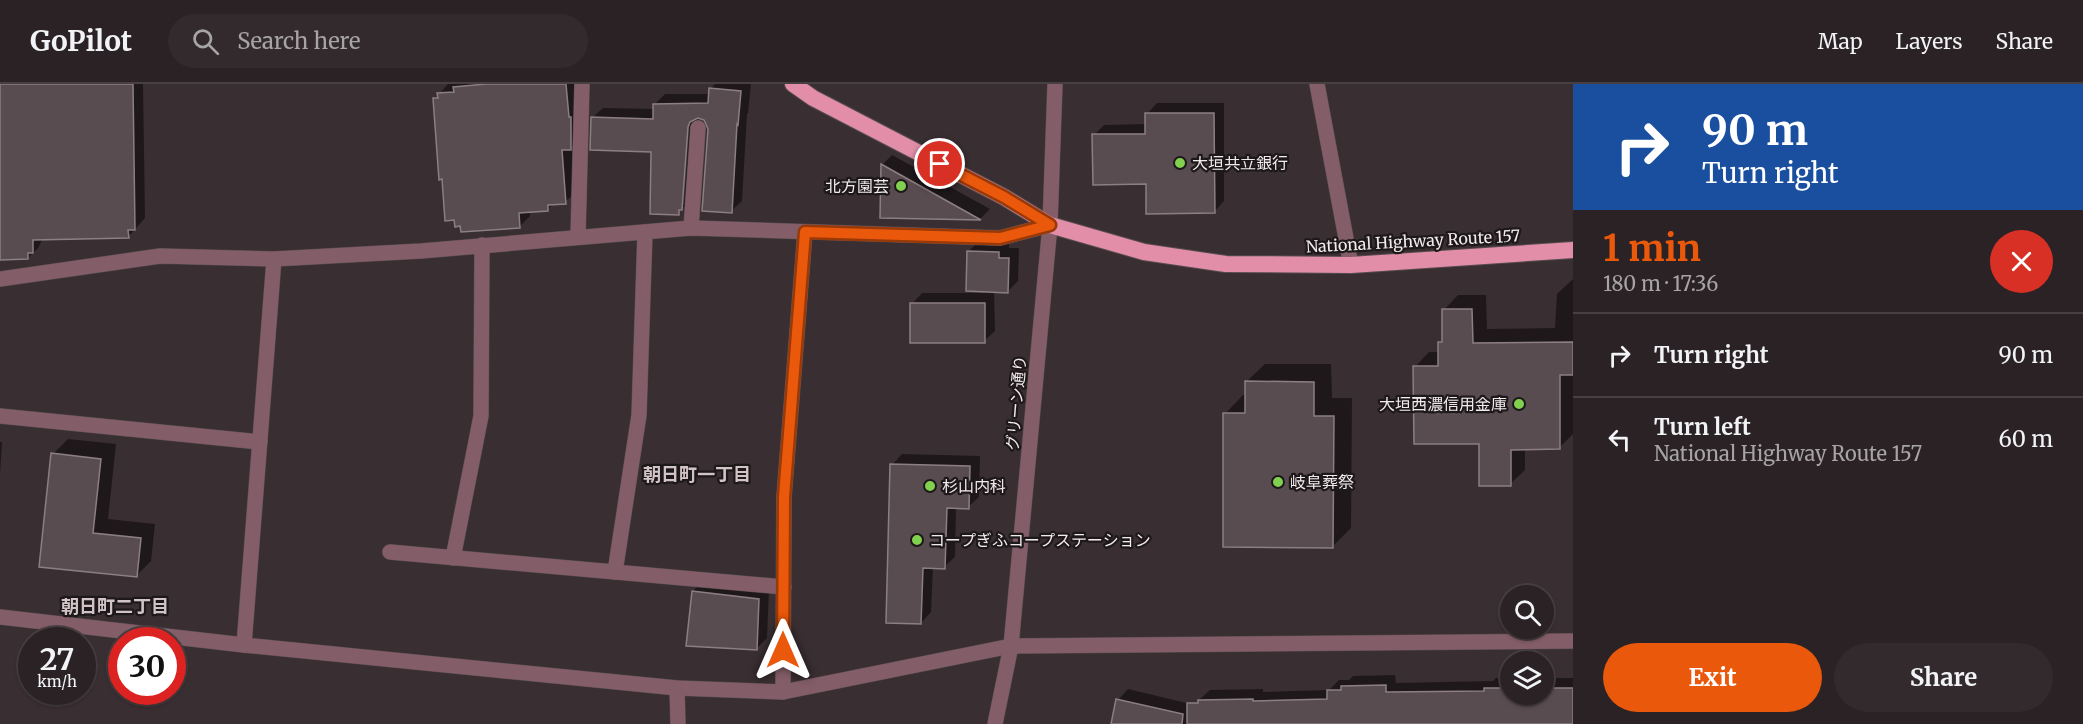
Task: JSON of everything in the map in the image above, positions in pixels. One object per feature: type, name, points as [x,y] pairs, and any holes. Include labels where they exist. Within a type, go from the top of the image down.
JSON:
[{"type":"highway","name":"National Highway Route 157","points":[[793,84],[813,98],[1004,197],[1050,225],[1144,252],[1226,264],[1351,265],[1573,250]]},
{"type":"street","points":[[578,237],[582,84]]},
{"type":"street","name":"グリーン通り","points":[[995,724],[1011,646],[1050,225],[1055,84]]},
{"type":"street","points":[[1317,84],[1351,265]]},
{"type":"street","points":[[691,228],[698,128]]},
{"type":"street","points":[[0,279],[160,256],[274,259],[421,251],[691,228],[1000,238],[1050,225]]},
{"type":"street","points":[[615,572],[639,415],[645,232]]},
{"type":"street","points":[[783,692],[784,497],[805,232]]},
{"type":"street","points":[[453,558],[480,416],[482,246]]},
{"type":"street","points":[[244,645],[274,259]]},
{"type":"street","points":[[0,416],[260,442]]},
{"type":"street","points":[[390,552],[784,587]]},
{"type":"street","points":[[0,617],[244,645],[677,688],[783,692],[1011,646],[1573,641]]},
{"type":"street","points":[[677,688],[678,724]]},
{"type":"building","points":[[0,84],[133,84],[135,230],[128,230],[129,238],[33,240],[33,253],[28,253],[28,259],[0,260]]},
{"type":"building","points":[[486,84],[566,84],[569,117],[571,117],[571,150],[562,150],[566,204],[548,205],[548,211],[519,213],[520,228],[461,232],[460,226],[455,227],[454,220],[445,221],[442,179],[439,180],[433,98],[438,98],[437,93],[454,92],[453,87]]},
{"type":"building","points":[[709,88],[741,91],[732,213],[702,211],[708,129],[704,120],[698,118],[690,122],[688,127],[682,210],[679,210],[679,215],[650,214],[651,152],[590,150],[591,117],[653,119],[653,104],[708,103]]},
{"type":"building","name":"大垣共立銀行","points":[[1145,113],[1214,113],[1215,213],[1146,214],[1146,184],[1093,185],[1092,134],[1145,134]]},
{"type":"building","name":"北方園芸","points":[[881,164],[981,220],[880,218]]},
{"type":"building","points":[[967,251],[999,252],[999,258],[1009,258],[1008,293],[966,291]]},
{"type":"building","points":[[910,303],[985,303],[985,343],[910,343]]},
{"type":"building","points":[[1442,309],[1472,309],[1473,343],[1573,342],[1573,375],[1560,375],[1560,449],[1511,450],[1511,486],[1479,486],[1479,444],[1414,444],[1413,366],[1438,366],[1438,342],[1442,342]]},
{"type":"building","name":"岐阜葬祭","points":[[1245,381],[1314,382],[1314,416],[1334,416],[1333,548],[1223,547],[1223,413],[1245,413]]},
{"type":"building","points":[[51,453],[101,459],[93,533],[141,538],[137,577],[39,567]]},
{"type":"building","points":[[890,464],[970,466],[969,509],[947,508],[945,569],[923,568],[921,624],[886,623]]},
{"type":"building","points":[[692,591],[759,599],[757,650],[686,646]]},
{"type":"building","points":[[1386,685],[1386,692],[1484,691],[1484,688],[1500,688],[1500,705],[1554,705],[1554,688],[1573,688],[1573,724],[1187,724],[1187,703],[1198,703],[1198,700],[1327,699],[1327,690],[1341,690],[1341,686]]},
{"type":"building","points":[[1116,699],[1183,714],[1182,724],[1111,724]]},
{"type":"place","name":"大垣共立銀行","points":[[1180,163]]},
{"type":"place","name":"北方園芸","points":[[901,186]]},
{"type":"place","name":"大垣西濃信用金庫","points":[[1519,404]]},
{"type":"place","name":"岐阜葬祭","points":[[1278,482]]},
{"type":"place","name":"杉山内科","points":[[930,486]]},
{"type":"place","name":"コープぎふコープステーション","points":[[917,540]]},
{"type":"district","name":"朝日町一丁目","points":[[697,475]]},
{"type":"district","name":"朝日町二丁目","points":[[115,607]]},
{"type":"route","points":[[783,650],[784,497],[805,232],[1000,238],[1050,225],[1004,197],[940,164]]}]
